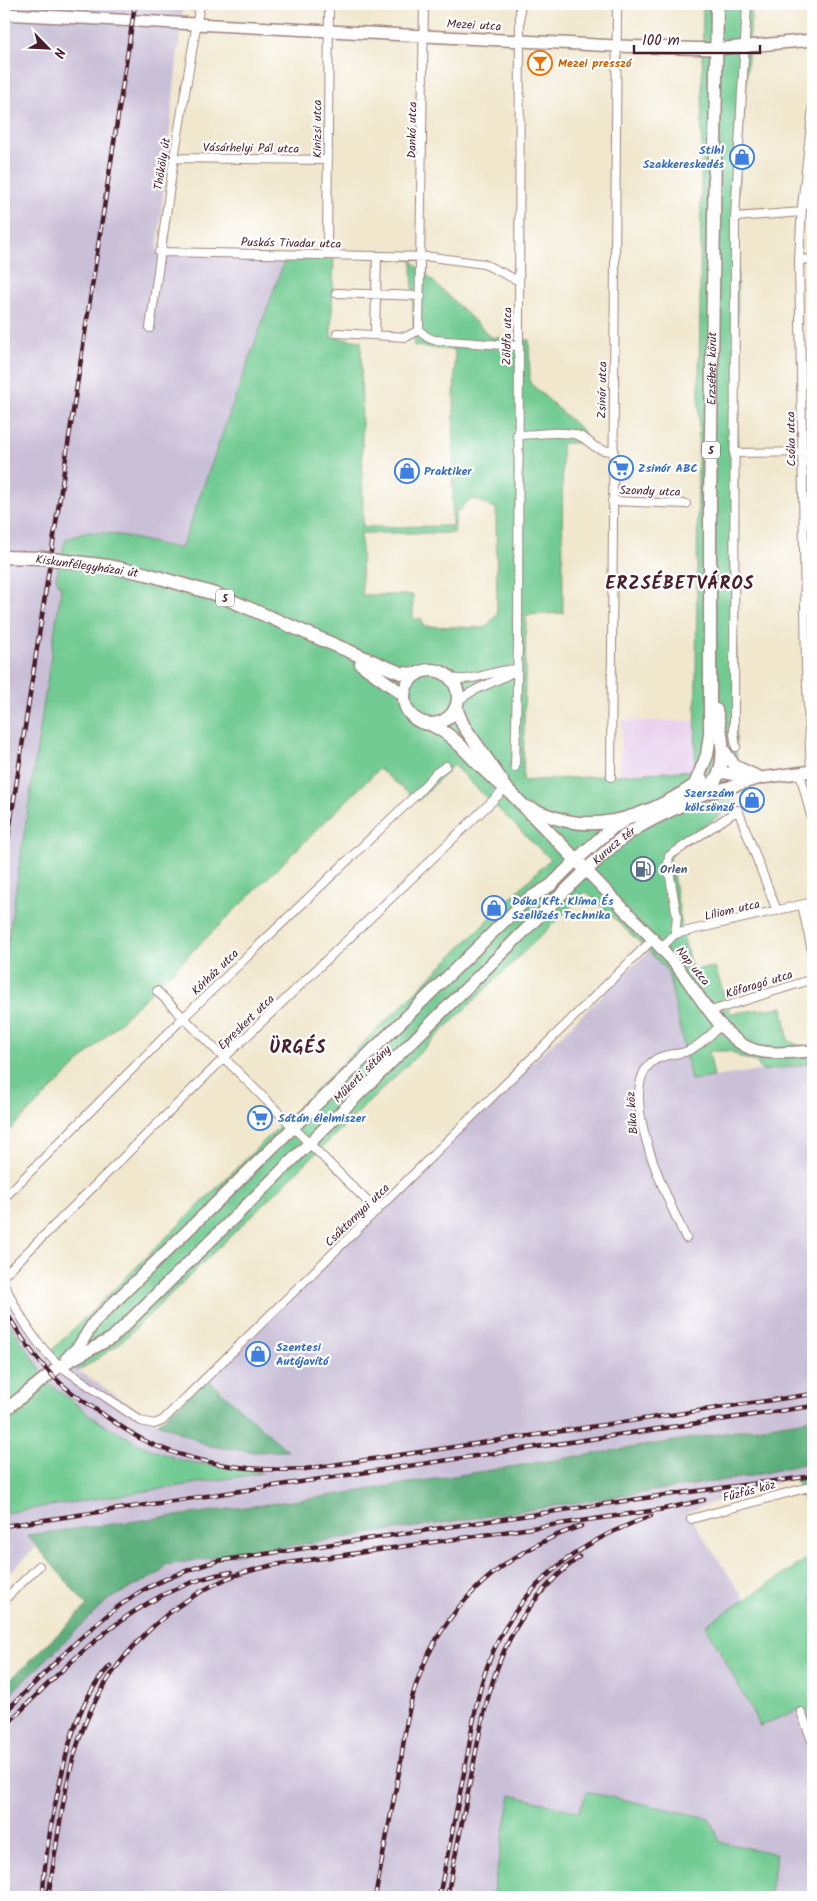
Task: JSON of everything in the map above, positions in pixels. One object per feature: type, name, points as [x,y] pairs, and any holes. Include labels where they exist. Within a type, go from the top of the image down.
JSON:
[{"type":"main road","name":"5","points":[[715,48],[717,4]]},
{"type":"main road","name":"Erzsébet körút","points":[[698,790],[710,734],[715,48]]},
{"type":"main road","name":"Kiskunfélegyházai út","points":[[4,557],[43,558],[108,566],[147,574],[218,595],[336,648],[401,672],[417,674]]},
{"type":"main road","name":"Kiskunfélegyházai út","points":[[336,648],[388,680],[404,695]]},
{"type":"main road","name":"5","points":[[417,674],[435,670],[451,678],[457,689],[457,705],[463,726],[506,788],[586,870]]},
{"type":"main road","points":[[404,695],[408,683],[417,674]]},
{"type":"main road","name":"Erzsébet körút","points":[[710,689],[723,749],[720,772]]},
{"type":"main road","name":"5","points":[[404,695],[406,708],[412,716],[420,722],[432,725],[448,734],[491,778],[506,788]]},
{"type":"main road","points":[[432,725],[446,720],[457,705]]},
{"type":"main road","points":[[710,734],[720,772]]},
{"type":"main road","name":"Kurucz tér","points":[[637,814],[712,785],[720,772]]},
{"type":"main road","name":"Kurucz tér","points":[[586,870],[624,836],[698,790]]},
{"type":"main road","name":"5","points":[[524,806],[562,820],[581,822],[605,822],[637,814]]},
{"type":"main road","points":[[576,860],[613,827],[637,814]]},
{"type":"street","name":"Thököly út","points":[[150,328],[159,252],[200,4]]},
{"type":"street","name":"Kinizsi utca","points":[[327,254],[329,4]]},
{"type":"street","name":"Dankó utca","points":[[420,330],[424,4]]},
{"type":"street","name":"Zöldfa utca","points":[[515,767],[520,4]]},
{"type":"street","name":"Zsinór utca","points":[[611,777],[616,4]]},
{"type":"street","points":[[736,747],[734,734],[735,217],[743,48],[747,4]]},
{"type":"street","name":"Mezei utca","points":[[4,14],[616,46],[743,48],[813,40]]},
{"type":"street","name":"Csóka utca","points":[[813,107],[802,209],[799,260],[804,550],[809,601],[808,772],[813,824]]},
{"type":"street","name":"Vásárhelyi Pál utca","points":[[174,158],[328,160]]},
{"type":"street","points":[[735,217],[802,209],[813,203]]},
{"type":"street","name":"Puskás Tivadar utca","points":[[159,252],[422,257],[484,264],[519,281]]},
{"type":"street","points":[[375,335],[377,256]]},
{"type":"street","points":[[799,260],[813,259]]},
{"type":"street","points":[[336,294],[420,296]]},
{"type":"street","points":[[337,333],[406,337],[420,330],[427,338],[434,340],[517,346]]},
{"type":"street","points":[[517,435],[571,434],[581,436],[595,448],[612,451]]},
{"type":"street","points":[[734,453],[813,452]]},
{"type":"street","name":"Szondy utca","points":[[612,501],[686,504]]},
{"type":"street","points":[[804,550],[813,551]]},
{"type":"street","points":[[451,678],[470,679],[509,669],[517,670]]},
{"type":"street","points":[[457,705],[480,686],[509,676],[517,670]]},
{"type":"street","points":[[723,749],[735,766],[761,778]]},
{"type":"street","name":"Kórház utca","points":[[4,1198],[184,1017],[418,794],[436,773],[446,766]]},
{"type":"street","points":[[720,772],[735,776],[761,778]]},
{"type":"street","points":[[698,790],[761,778],[808,772]]},
{"type":"street","name":"Epreskert utca","points":[[4,1275],[224,1058],[506,788]]},
{"type":"street","points":[[656,944],[675,934],[677,917],[668,865],[669,856],[738,810],[777,911]]},
{"type":"street","name":"Műkerti sétány","points":[[60,1366],[79,1346],[94,1322],[292,1126],[525,901],[551,884],[576,860]]},
{"type":"street","name":"Kurucz tér","points":[[586,870],[656,944]]},
{"type":"street","name":"Műkerti sétány","points":[[60,1366],[112,1338],[586,870]]},
{"type":"street","name":"Liliom utca","points":[[675,934],[813,902]]},
{"type":"street","points":[[802,905],[813,955]]},
{"type":"street","name":"Nap utca","points":[[656,944],[671,958],[711,1011],[736,1039],[754,1050],[768,1052],[813,1051]]},
{"type":"street","name":"Csáktornyai utca","points":[[60,1366],[141,1421],[150,1424],[158,1423],[656,944]]},
{"type":"street","name":"Kőfaragó utca","points":[[711,1011],[813,979]]},
{"type":"street","points":[[158,991],[377,1211]]},
{"type":"street","name":"Bika köz","points":[[686,1238],[649,1153],[641,1114],[641,1085],[643,1075],[652,1062],[661,1057],[690,1050],[722,1024]]},
{"type":"street","points":[[4,1284],[22,1321],[49,1356],[60,1366],[4,1411]]},
{"type":"street","points":[[88,1331],[90,1342],[101,1345]]},
{"type":"street","points":[[811,1486],[813,1499]]},
{"type":"street","name":"Fűzfás köz","points":[[691,1519],[811,1486]]},
{"type":"street","points":[[4,1600],[39,1566]]},
{"type":"street","points":[[801,1712],[813,1743]]},
{"type":"shaded area","points":[[4,4],[183,4],[157,251],[285,259],[181,549],[114,534],[88,532],[66,539],[56,577],[61,589],[4,968]]},
{"type":"shaded area","points":[[622,721],[695,721],[695,770],[620,775]]},
{"type":"shaded area","points":[[649,951],[668,972],[691,1080],[813,1063],[813,1419],[315,1498],[28,1535],[36,1547],[4,1578],[4,1513],[261,1473],[183,1461],[143,1446],[99,1422],[50,1384],[24,1347],[4,1315],[4,1277],[50,1352],[158,1423],[287,1450],[207,1379],[377,1211]]},
{"type":"shaded area","points":[[813,1462],[813,1474],[750,1489],[687,1512],[746,1601],[706,1625],[760,1725],[802,1708],[813,1734],[813,1897],[769,1897],[777,1854],[511,1796],[492,1897],[4,1897],[4,1700],[108,1600],[160,1573],[165,1565],[746,1477]]},
{"type":"green space","points":[[703,4],[752,4],[738,189],[736,797],[733,807],[678,843],[670,858],[684,939],[692,970],[715,967],[730,1013],[783,1007],[788,1040],[813,1052],[813,1063],[763,1071],[756,1062],[742,1058],[730,1051],[709,1051],[714,1077],[691,1080],[668,972],[649,951],[586,892],[117,1346],[78,1371],[50,1352],[550,859],[453,765],[418,801],[379,769],[4,1136],[4,968],[61,589],[56,577],[66,539],[88,532],[114,534],[181,549],[285,259],[334,257],[331,337],[361,341],[363,527],[452,526],[455,350],[414,346],[412,261],[491,337],[529,340],[530,383],[585,433],[582,443],[562,443],[563,613],[526,615],[523,781],[695,770]],"holes":[[[472,499],[496,508],[497,614],[485,628],[422,626],[422,619],[413,619],[413,595],[362,595],[361,533],[454,533],[456,510],[461,510],[463,505]]]},
{"type":"green space","points":[[4,1315],[50,1384],[99,1422],[143,1446],[183,1461],[263,1473],[4,1513]]},
{"type":"green space","points":[[207,1379],[288,1451],[254,1452],[209,1446],[158,1423]]},
{"type":"green space","points":[[813,1419],[813,1462],[746,1477],[165,1565],[160,1573],[108,1600],[4,1700],[4,1686],[87,1606],[27,1535],[315,1498]]},
{"type":"green space","points":[[813,1474],[813,1511],[795,1479]]},
{"type":"green space","points":[[813,1555],[813,1734],[802,1708],[760,1726],[706,1625]]},
{"type":"green space","points":[[587,1792],[709,1818],[720,1842],[777,1854],[769,1897],[492,1897],[511,1795],[579,1812]]},
{"type":"railway","points":[[4,865],[135,4]]},
{"type":"railway","points":[[4,1308],[19,1334],[43,1366],[69,1391],[83,1401],[149,1443],[174,1453],[230,1466],[286,1470],[305,1469],[813,1394]]},
{"type":"railway","points":[[4,1526],[813,1406]]},
{"type":"railway","points":[[4,1713],[81,1638],[129,1599],[172,1577],[217,1561],[659,1496],[813,1476]]},
{"type":"railway","points":[[48,1897],[69,1775],[90,1711],[103,1687],[137,1643],[178,1606],[201,1592],[232,1577],[274,1565],[664,1509],[704,1500]]},
{"type":"railway","points":[[439,1897],[477,1702],[483,1678],[499,1639],[514,1614],[531,1592],[551,1572],[597,1540],[651,1516]]},
{"type":"railway","points":[[375,1897],[410,1705],[427,1657],[442,1630],[459,1607],[479,1586],[502,1567],[526,1551],[553,1537],[581,1526]]},
{"type":"railway","points":[[447,1897],[484,1712],[502,1655],[515,1629],[531,1604],[552,1580],[579,1557]]},
{"type":"railway","points":[[4,1727],[80,1654],[135,1611],[165,1594],[197,1581],[231,1572]]},
{"type":"railway","points":[[43,1895],[50,1833],[69,1744],[74,1727],[89,1695],[98,1680],[110,1666]]},
{"type":"place","name":"Mezei presszó","points":[[540,63]]},
{"type":"place","name":"Stihl Szakkereskedés","points":[[742,157]]},
{"type":"place","name":"Zsinór ABC","points":[[621,468]]},
{"type":"place","name":"Praktiker","points":[[407,471]]},
{"type":"place","name":"Szerszám kölcsönző","points":[[752,800]]},
{"type":"place","name":"Orlen","points":[[643,869]]},
{"type":"place","name":"Dóka Kft. Klíma És Szellőzés Technika","points":[[494,908]]},
{"type":"place","name":"Sátán élelmiszer","points":[[260,1118]]},
{"type":"place","name":"Szentesi Autójavító","points":[[258,1354]]},
{"type":"district","name":"ERZSÉBETVÁROS","points":[[680,583]]},
{"type":"district","name":"ÜRGÉS","points":[[298,1047]]}]
